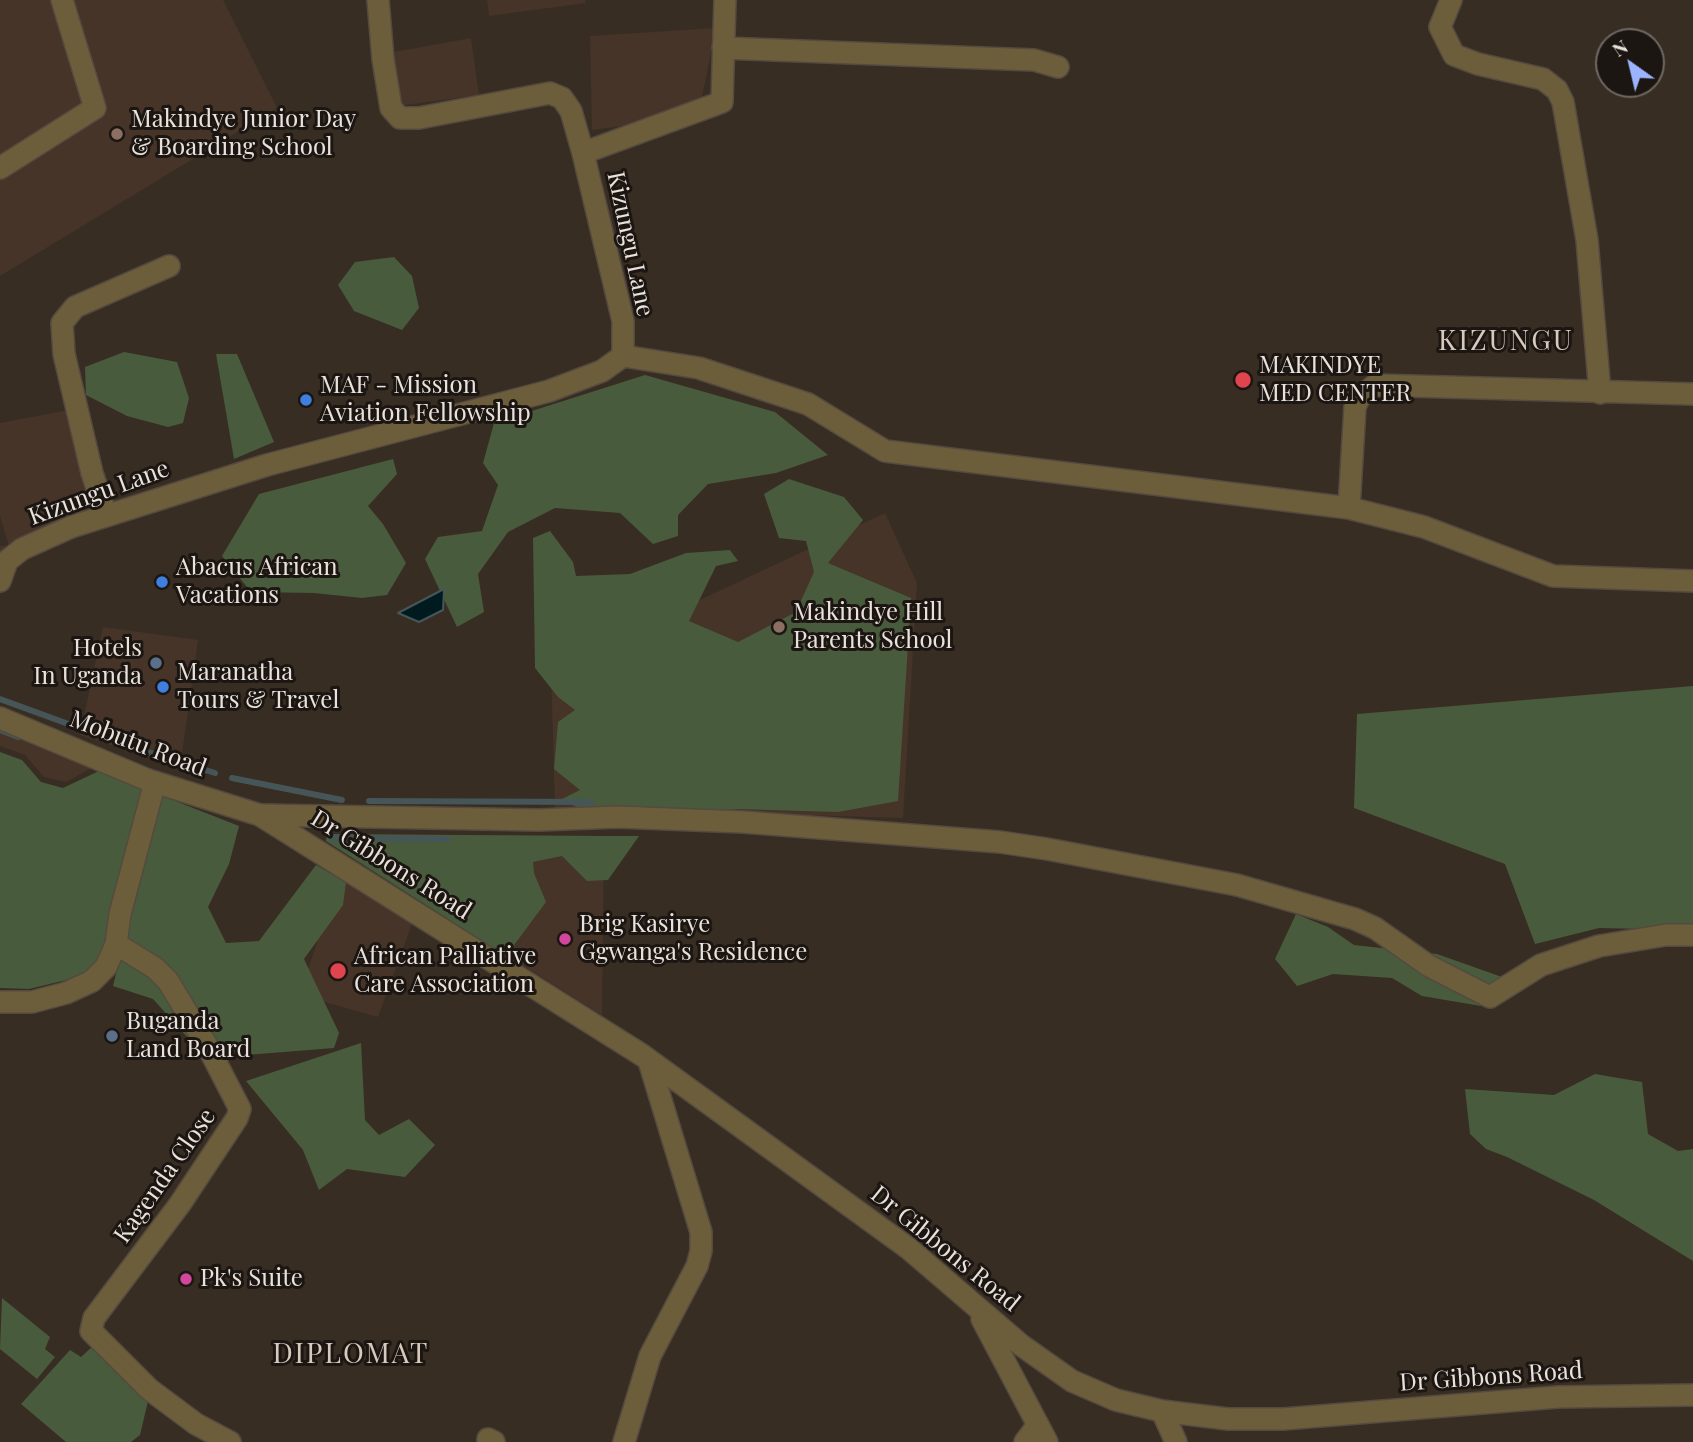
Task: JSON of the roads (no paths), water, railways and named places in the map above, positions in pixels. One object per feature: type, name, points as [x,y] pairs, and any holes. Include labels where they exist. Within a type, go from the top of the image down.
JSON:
[{"type":"street","points":[[0,168],[95,108],[62,0]]},
{"type":"street","name":"Kizungu Lane","points":[[0,581],[7,561],[22,549],[106,515],[267,466],[549,391],[603,371],[623,356],[623,321],[571,111],[562,98],[550,93],[419,118],[400,118],[391,108],[378,0]]},
{"type":"street","points":[[583,153],[722,102],[725,0]]},
{"type":"street","points":[[1451,0],[1440,27],[1454,55],[1478,64],[1543,79],[1557,90],[1563,102],[1587,240],[1600,393]]},
{"type":"street","points":[[723,48],[1034,60],[1058,67]]},
{"type":"street","points":[[106,515],[92,473],[64,354],[62,323],[75,307],[169,266]]},
{"type":"street","points":[[623,356],[699,368],[808,404],[885,452],[1349,508],[1424,527],[1553,576],[1693,581]]},
{"type":"street","points":[[1349,508],[1355,407],[1360,398],[1375,385],[1693,394]]},
{"type":"street","name":"Mobutu Road","points":[[0,718],[155,782],[260,814]]},
{"type":"street","points":[[0,1002],[32,1002],[66,993],[92,981],[106,967],[116,944],[120,914],[155,782]]},
{"type":"street","points":[[260,814],[539,820],[618,817],[743,822],[999,842],[1047,849],[1237,885],[1355,919],[1375,928],[1429,966],[1490,997],[1541,965],[1599,946],[1666,935],[1693,935]]},
{"type":"street","name":"Dr Gibbons Road","points":[[260,814],[649,1061],[908,1248],[975,1308],[1072,1381],[1116,1400],[1162,1411],[1228,1419],[1283,1419],[1558,1396],[1693,1395]]},
{"type":"street","name":"Kagenda Close","points":[[116,944],[155,968],[168,981],[203,1037],[240,1109],[237,1118],[180,1204],[94,1318],[91,1331],[149,1389],[196,1424],[230,1442]]},
{"type":"street","points":[[624,1442],[650,1356],[697,1266],[701,1251],[701,1232],[649,1061]]},
{"type":"street","points":[[975,1308],[1037,1436]]},
{"type":"street","points":[[1162,1411],[1176,1442]]},
{"type":"water","points":[[444,589],[443,610],[419,622],[398,613]]},
{"type":"waterway","points":[[0,699],[104,737]]},
{"type":"waterway","points":[[0,730],[18,737]]},
{"type":"waterway","points":[[123,744],[215,773]]},
{"type":"waterway","points":[[232,778],[342,800]]},
{"type":"waterway","points":[[369,801],[591,802]]},
{"type":"waterway","points":[[332,838],[447,839]]},
{"type":"place","name":"Makindye Junior Day & Boarding School","points":[[117,134]]},
{"type":"place","name":"MAKINDYE MED CENTER","points":[[1243,380]]},
{"type":"place","name":"MAF - Mission Aviation Fellowship","points":[[306,400]]},
{"type":"place","name":"Abacus African Vacations","points":[[162,582]]},
{"type":"place","name":"Makindye Hill Parents School","points":[[779,627]]},
{"type":"place","name":"Hotels In Uganda","points":[[156,663]]},
{"type":"place","name":"Maranatha Tours & Travel","points":[[163,687]]},
{"type":"place","name":"Brig Kasirye Ggwanga's Residence","points":[[565,939]]},
{"type":"place","name":"African Palliative Care Association","points":[[338,971]]},
{"type":"place","name":"Buganda Land Board","points":[[112,1036]]},
{"type":"place","name":"Pk's Suite","points":[[186,1279]]},
{"type":"district","name":"KIZUNGU","points":[[1506,341]]},
{"type":"district","name":"DIPLOMAT","points":[[351,1354]]}]
